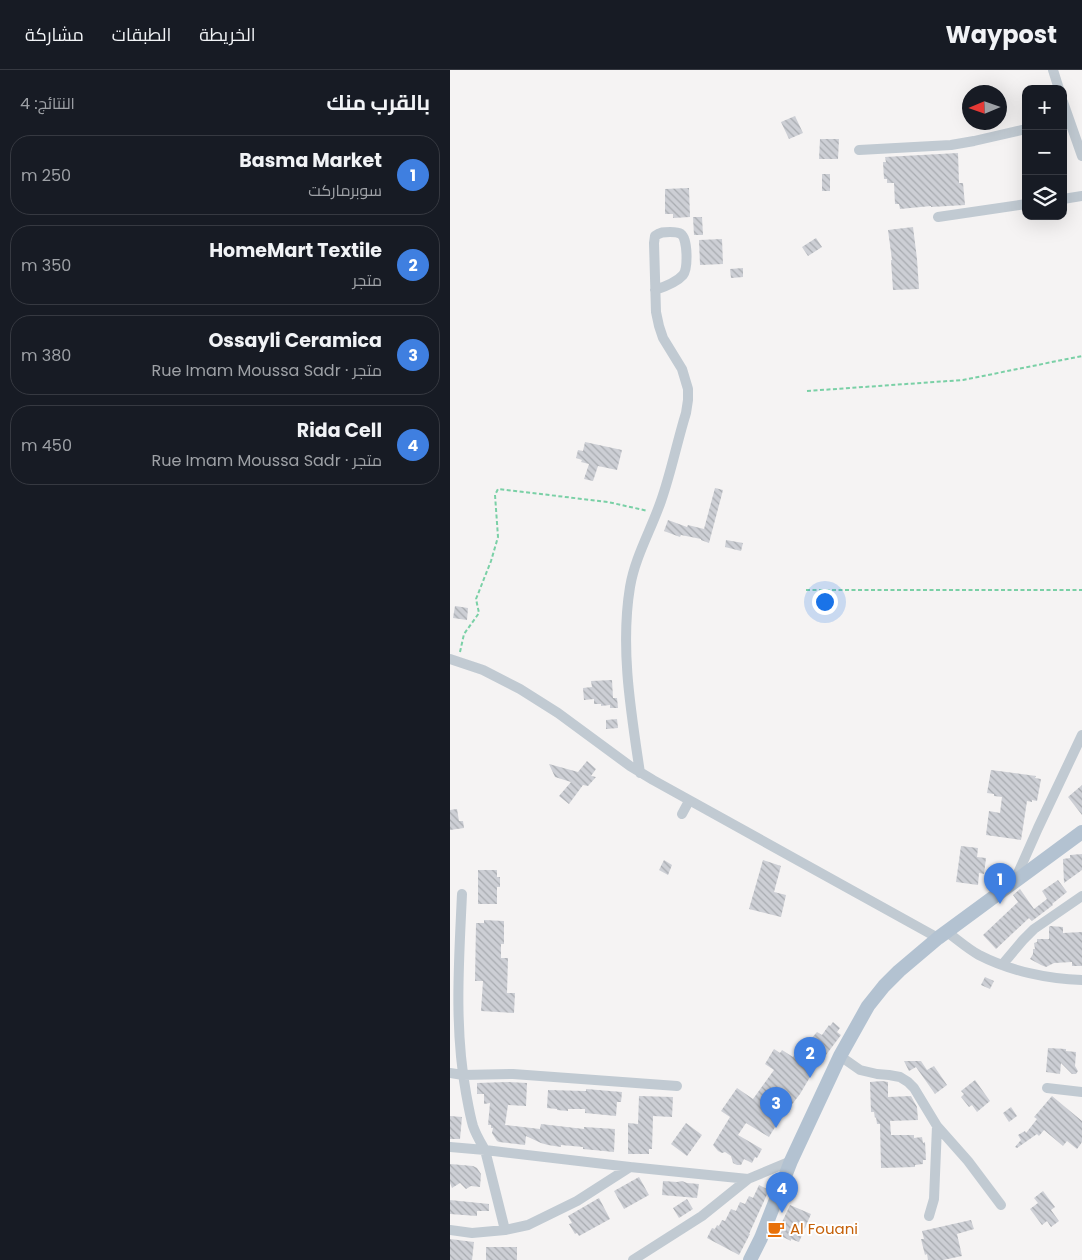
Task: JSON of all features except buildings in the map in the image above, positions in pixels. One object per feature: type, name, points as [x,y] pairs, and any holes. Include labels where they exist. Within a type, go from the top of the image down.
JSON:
[{"type":"main road","points":[[750,1260],[761,1238],[791,1161],[840,1056],[868,1006],[899,971],[943,935],[1082,832]]},
{"type":"street","points":[[1053,70],[1058,85]]},
{"type":"street","points":[[1067,118],[1082,153]]},
{"type":"street","points":[[858,150],[951,146],[1022,130]]},
{"type":"street","points":[[1067,198],[1082,196]]},
{"type":"street","points":[[938,217],[1022,205]]},
{"type":"street","points":[[640,773],[633,729],[627,664],[626,636],[630,586],[639,555],[661,501],[688,400],[688,388],[682,369],[663,338],[656,312],[655,290],[654,239],[662,232],[680,233],[684,238],[686,247],[685,272],[682,277],[655,290]]},
{"type":"street","points":[[454,660],[496,676],[520,689],[640,773],[689,801],[978,954],[1002,965],[1044,976],[1082,980]]},
{"type":"street","points":[[1015,881],[1082,735]]},
{"type":"street","points":[[682,814],[689,801]]},
{"type":"street","points":[[462,894],[454,964],[463,1075],[473,1127],[485,1150],[505,1230]]},
{"type":"street","points":[[1002,965],[1034,929],[1082,896]]},
{"type":"street","points":[[840,1056],[860,1070],[894,1076],[908,1082],[914,1088],[937,1126],[968,1161],[1001,1205]]},
{"type":"street","points":[[450,1073],[463,1075],[513,1074],[677,1086]]},
{"type":"street","points":[[1047,1088],[1082,1092]]},
{"type":"street","points":[[929,1216],[934,1199],[937,1126]]},
{"type":"street","points":[[450,1147],[748,1179]]},
{"type":"street","points":[[633,1260],[702,1216],[748,1179],[791,1161]]},
{"type":"street","points":[[450,1230],[472,1233],[505,1230],[528,1225],[577,1201],[630,1167]]},
{"type":"path","points":[[807,391],[963,380],[1082,356]]},
{"type":"path","points":[[454,660],[464,634],[479,613],[476,599],[498,538],[495,495],[498,489],[608,502],[656,513]]},
{"type":"path","points":[[806,590],[1082,590]]},
{"type":"place","name":"Basma Market","points":[[1000,904]]},
{"type":"place","name":"HomeMart Textile","points":[[810,1078]]},
{"type":"place","name":"Ossayli Ceramica","points":[[776,1128]]},
{"type":"place","name":"Rida Cell","points":[[782,1213]]},
{"type":"place","name":"Al Fouani","points":[[776,1229]]}]
